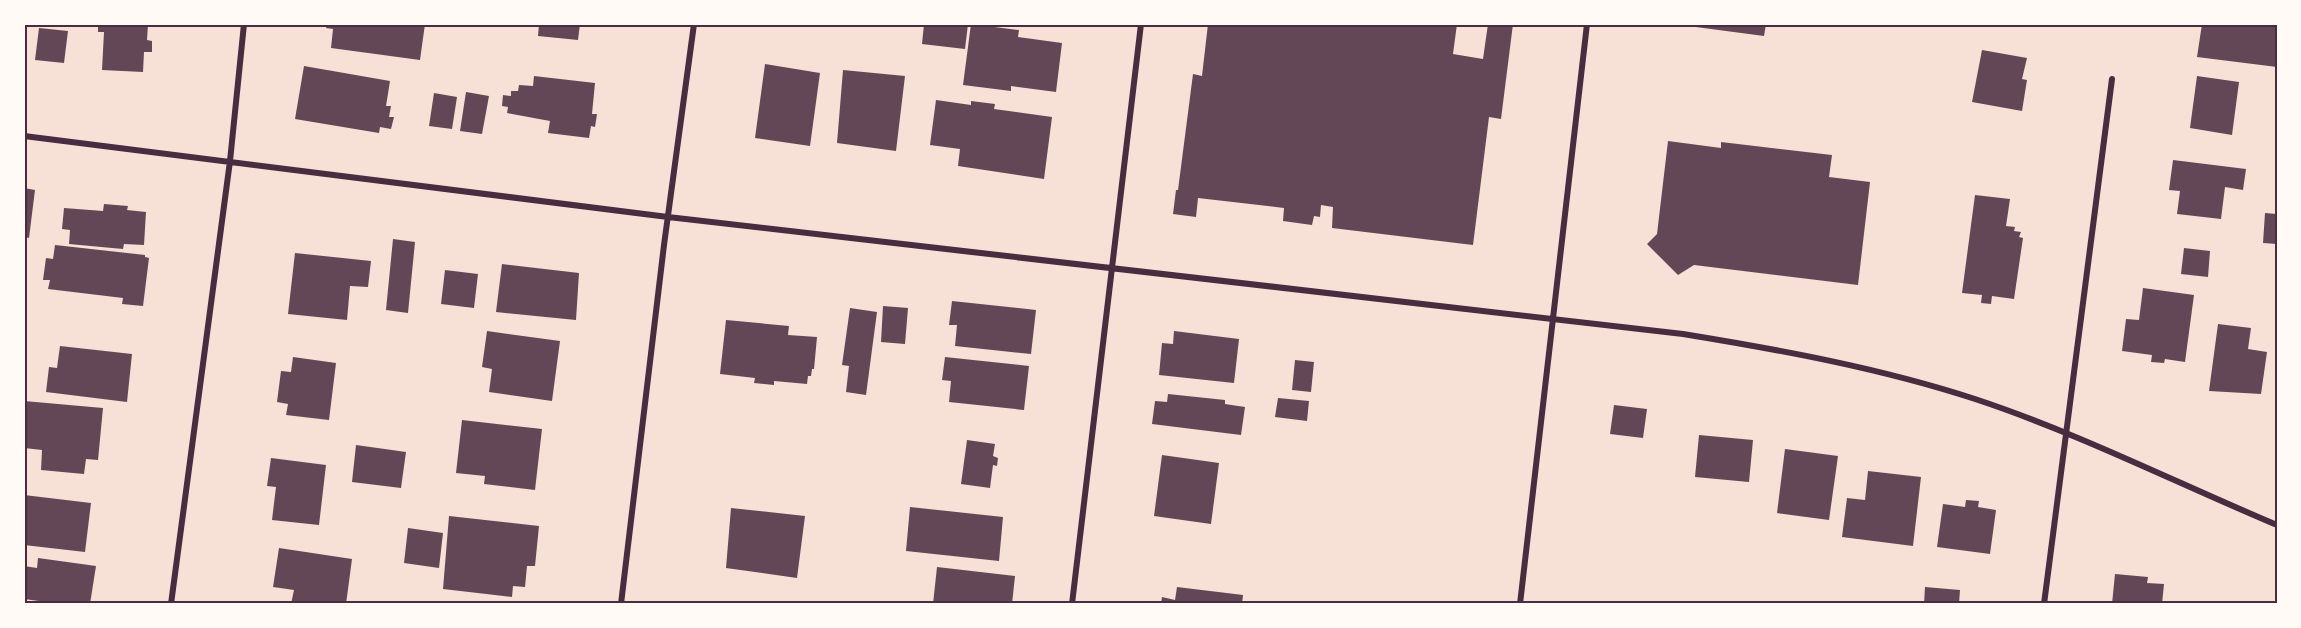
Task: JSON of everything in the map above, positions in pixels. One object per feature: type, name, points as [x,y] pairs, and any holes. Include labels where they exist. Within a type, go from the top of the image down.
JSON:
[{"type":"street","points":[[171,604],[230,160],[244,24]]},
{"type":"street","points":[[621,604],[694,24]]},
{"type":"street","points":[[1072,604],[1141,24]]},
{"type":"street","points":[[1520,604],[1587,24]]},
{"type":"street","points":[[2044,604],[2112,79]]},
{"type":"street","points":[[24,136],[230,160],[668,217],[1683,334],[1785,351],[1923,383],[1966,396],[2066,434],[2277,525]]},
{"type":"building","points":[[98,24],[148,24],[147,40],[152,41],[152,52],[144,52],[143,72],[102,70],[104,32],[98,32]]},
{"type":"building","points":[[327,24],[425,24],[420,60],[331,48],[333,29],[326,28]]},
{"type":"building","points":[[539,24],[580,24],[578,40],[538,36]]},
{"type":"building","points":[[924,24],[968,24],[965,49],[922,44]]},
{"type":"building","points":[[971,24],[1019,30],[1018,37],[1062,43],[1056,92],[1011,86],[1011,91],[963,85]]},
{"type":"building","points":[[1208,24],[1457,24],[1453,54],[1483,59],[1488,24],[1513,24],[1501,119],[1489,117],[1473,245],[1332,228],[1333,207],[1321,205],[1320,217],[1314,216],[1312,225],[1283,221],[1284,208],[1198,198],[1196,217],[1173,214],[1193,74],[1202,76]]},
{"type":"building","points":[[1673,24],[1766,24],[1764,36]]},
{"type":"building","points":[[2202,24],[2277,24],[2277,67],[2197,57]]},
{"type":"building","points":[[39,28],[68,31],[64,63],[35,60]]},
{"type":"building","points":[[1982,50],[2027,58],[2022,79],[2027,80],[2022,111],[1972,102]]},
{"type":"building","points":[[765,64],[820,73],[810,146],[755,138]]},
{"type":"building","points":[[304,66],[390,81],[386,106],[391,106],[389,117],[394,117],[391,129],[380,127],[379,133],[295,119]]},
{"type":"building","points":[[843,70],[905,76],[896,151],[837,143]]},
{"type":"building","points":[[534,76],[595,83],[592,114],[597,114],[595,127],[591,126],[589,138],[548,133],[550,121],[507,113],[508,107],[502,106],[503,95],[511,96],[511,91],[518,91],[519,85],[533,86]]},
{"type":"building","points":[[2197,76],[2239,82],[2232,135],[2190,128]]},
{"type":"building","points":[[466,92],[489,96],[482,134],[460,131]]},
{"type":"building","points":[[434,93],[457,97],[452,129],[429,126]]},
{"type":"building","points":[[936,100],[971,105],[971,101],[995,104],[994,109],[1052,117],[1044,179],[958,166],[960,149],[930,145]]},
{"type":"building","points":[[1668,141],[1721,148],[1721,142],[1832,155],[1829,177],[1870,182],[1858,285],[1694,265],[1678,275],[1647,244],[1657,234]]},
{"type":"building","points":[[2173,160],[2246,169],[2243,190],[2225,187],[2221,219],[2177,214],[2180,191],[2169,190]]},
{"type":"building","points":[[24,188],[35,190],[29,238],[24,237]]},
{"type":"building","points":[[1975,195],[2010,199],[2006,226],[2015,227],[2014,231],[2021,232],[2019,237],[2023,238],[2014,299],[1992,296],[1991,304],[1981,303],[1982,295],[1962,293]]},
{"type":"building","points":[[104,204],[128,206],[127,210],[146,212],[144,245],[124,244],[123,249],[69,244],[70,230],[62,229],[64,208],[103,211]]},
{"type":"building","points":[[2265,213],[2277,214],[2277,244],[2263,243]]},
{"type":"building","points":[[393,239],[415,242],[408,313],[386,310]]},
{"type":"building","points":[[55,245],[145,255],[149,258],[143,306],[122,304],[123,298],[48,289],[50,280],[43,280],[46,258],[53,259]]},
{"type":"building","points":[[2184,248],[2210,251],[2208,277],[2181,274]]},
{"type":"building","points":[[295,253],[371,261],[368,287],[350,286],[347,320],[288,314]]},
{"type":"building","points":[[502,264],[579,273],[576,320],[496,312]]},
{"type":"building","points":[[445,270],[478,274],[474,308],[441,304]]},
{"type":"building","points":[[2143,288],[2194,295],[2185,362],[2165,359],[2164,363],[2151,362],[2152,355],[2122,351],[2126,319],[2139,320]]},
{"type":"building","points":[[952,301],[1036,310],[1031,354],[955,346],[957,325],[949,325]]},
{"type":"building","points":[[883,306],[908,308],[905,344],[881,342]]},
{"type":"building","points":[[850,308],[877,312],[866,395],[846,392],[849,366],[842,365]]},
{"type":"building","points":[[726,320],[789,326],[788,335],[817,337],[814,369],[812,369],[811,376],[808,376],[807,384],[774,381],[774,385],[754,383],[755,378],[720,374]]},
{"type":"building","points":[[2218,324],[2251,328],[2248,349],[2267,352],[2261,394],[2209,391]]},
{"type":"building","points":[[487,331],[560,341],[552,401],[489,392],[492,369],[482,367]]},
{"type":"building","points":[[1174,331],[1239,339],[1234,383],[1159,375],[1162,343],[1173,344]]},
{"type":"building","points":[[60,346],[132,354],[127,402],[46,392],[49,367],[57,368]]},
{"type":"building","points":[[293,357],[336,363],[329,420],[286,415],[288,404],[277,402],[281,371],[291,372]]},
{"type":"building","points":[[945,357],[1029,366],[1024,410],[949,402],[951,381],[942,380]]},
{"type":"building","points":[[1295,360],[1314,362],[1311,392],[1292,390]]},
{"type":"building","points":[[1168,394],[1225,400],[1225,404],[1245,407],[1241,435],[1152,424],[1155,401],[1167,402]]},
{"type":"building","points":[[1278,398],[1309,401],[1307,421],[1275,417]]},
{"type":"building","points":[[24,401],[103,408],[98,460],[86,459],[84,474],[41,470],[42,450],[24,448]]},
{"type":"building","points":[[1614,405],[1647,409],[1643,438],[1610,434]]},
{"type":"building","points":[[462,420],[542,429],[535,490],[484,484],[485,476],[456,473]]},
{"type":"building","points":[[1699,435],[1753,440],[1749,482],[1695,477]]},
{"type":"building","points":[[967,440],[995,444],[993,456],[998,458],[997,466],[993,465],[990,488],[961,484]]},
{"type":"building","points":[[356,445],[406,452],[401,488],[352,482]]},
{"type":"building","points":[[1785,449],[1838,456],[1829,520],[1777,513]]},
{"type":"building","points":[[1162,455],[1219,463],[1211,524],[1154,516]]},
{"type":"building","points":[[271,458],[326,465],[319,525],[272,520],[276,487],[267,486]]},
{"type":"building","points":[[1868,471],[1921,477],[1913,546],[1842,537],[1847,498],[1865,500]]},
{"type":"building","points":[[24,495],[91,503],[85,552],[24,545]]},
{"type":"building","points":[[1966,500],[1979,501],[1978,507],[1996,510],[1990,554],[1937,547],[1943,504],[1965,507]]},
{"type":"building","points":[[910,507],[1003,517],[999,561],[906,551]]},
{"type":"building","points":[[731,508],[805,516],[797,578],[726,568]]},
{"type":"building","points":[[449,516],[539,526],[535,566],[527,566],[525,587],[513,586],[512,597],[443,589]]},
{"type":"building","points":[[408,528],[443,533],[439,568],[404,563]]},
{"type":"building","points":[[279,548],[352,559],[346,604],[291,604],[294,590],[273,587]]},
{"type":"building","points":[[38,558],[96,566],[90,604],[61,604],[24,599],[24,566],[37,568]]},
{"type":"building","points":[[937,567],[1015,576],[1012,604],[933,604]]},
{"type":"building","points":[[2115,574],[2148,577],[2147,583],[2164,584],[2162,604],[2112,604]]},
{"type":"building","points":[[1177,587],[1243,595],[1242,604],[1161,604],[1162,597],[1175,600]]},
{"type":"building","points":[[1925,587],[1960,590],[1959,604],[1924,604]]}]
